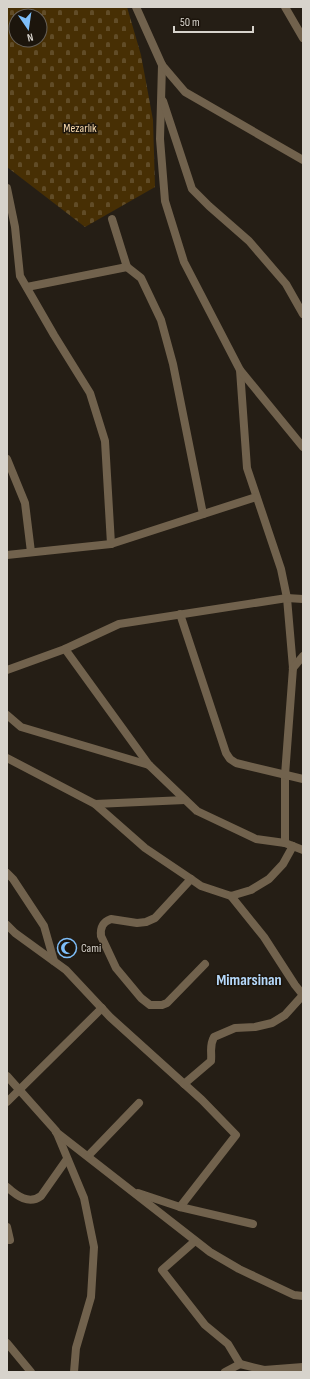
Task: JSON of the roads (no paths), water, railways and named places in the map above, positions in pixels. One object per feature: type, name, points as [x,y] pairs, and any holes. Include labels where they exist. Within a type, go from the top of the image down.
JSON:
[{"type":"street","points":[[136,7],[162,65],[185,92],[303,160]]},
{"type":"street","points":[[285,7],[303,38]]},
{"type":"street","points":[[162,65],[160,139],[165,201],[184,262],[240,370],[303,447]]},
{"type":"street","points":[[161,95],[192,189],[249,241],[286,284],[303,314]]},
{"type":"street","points":[[7,188],[15,227],[20,276],[90,393],[105,441],[111,544]]},
{"type":"street","points":[[112,219],[127,266],[141,278],[161,320],[173,364],[203,514]]},
{"type":"street","points":[[27,287],[127,266]]},
{"type":"street","points":[[232,896],[251,890],[269,879],[283,864],[289,845],[285,775],[293,668],[287,598],[281,569],[247,468],[240,370]]},
{"type":"street","points":[[7,459],[25,503],[31,552]]},
{"type":"street","points":[[7,555],[111,544],[256,497]]},
{"type":"street","points":[[7,670],[65,649],[119,624],[287,598],[303,600]]},
{"type":"street","points":[[180,614],[226,754],[236,763],[303,779]]},
{"type":"street","points":[[65,649],[149,765],[197,811],[256,839],[289,845],[303,850]]},
{"type":"street","points":[[293,668],[303,656]]},
{"type":"street","points":[[7,715],[21,727],[149,765]]},
{"type":"street","points":[[7,758],[95,804],[145,848],[201,886],[232,896],[264,937],[303,995],[284,1015],[272,1023],[255,1027],[235,1028],[214,1037],[210,1045],[212,1052],[211,1061],[184,1084]]},
{"type":"street","points":[[95,804],[185,800]]},
{"type":"street","points":[[7,872],[44,926],[54,962]]},
{"type":"street","points":[[191,879],[155,918],[146,922],[137,923],[111,919],[104,923],[100,931],[116,968],[141,998],[150,1005],[156,1006],[167,1003],[205,964]]},
{"type":"street","points":[[7,925],[15,933],[66,970],[102,1008],[202,1100],[236,1135],[180,1208]]},
{"type":"street","points":[[7,1102],[102,1008]]},
{"type":"street","points":[[7,1076],[56,1131],[195,1241],[210,1252],[240,1269],[294,1295],[303,1296]]},
{"type":"street","points":[[88,1156],[139,1102]]},
{"type":"street","points":[[56,1131],[84,1198],[94,1247],[91,1297],[76,1348],[74,1372]]},
{"type":"street","points":[[7,1188],[24,1199],[38,1199],[67,1159]]},
{"type":"street","points":[[132,1191],[180,1208],[253,1224]]},
{"type":"street","points":[[7,1227],[10,1240]]},
{"type":"street","points":[[195,1241],[162,1270],[205,1325],[228,1344],[240,1364],[264,1371],[303,1367]]},
{"type":"street","points":[[7,1343],[31,1372]]},
{"type":"street","points":[[224,1372],[240,1364]]},
{"type":"place","name":"Cami","points":[[67,948]]},
{"type":"district","name":"Mimarsinan","points":[[249,980]]},
{"type":"park label","name":"Mezarlık","points":[[80,128]]}]
